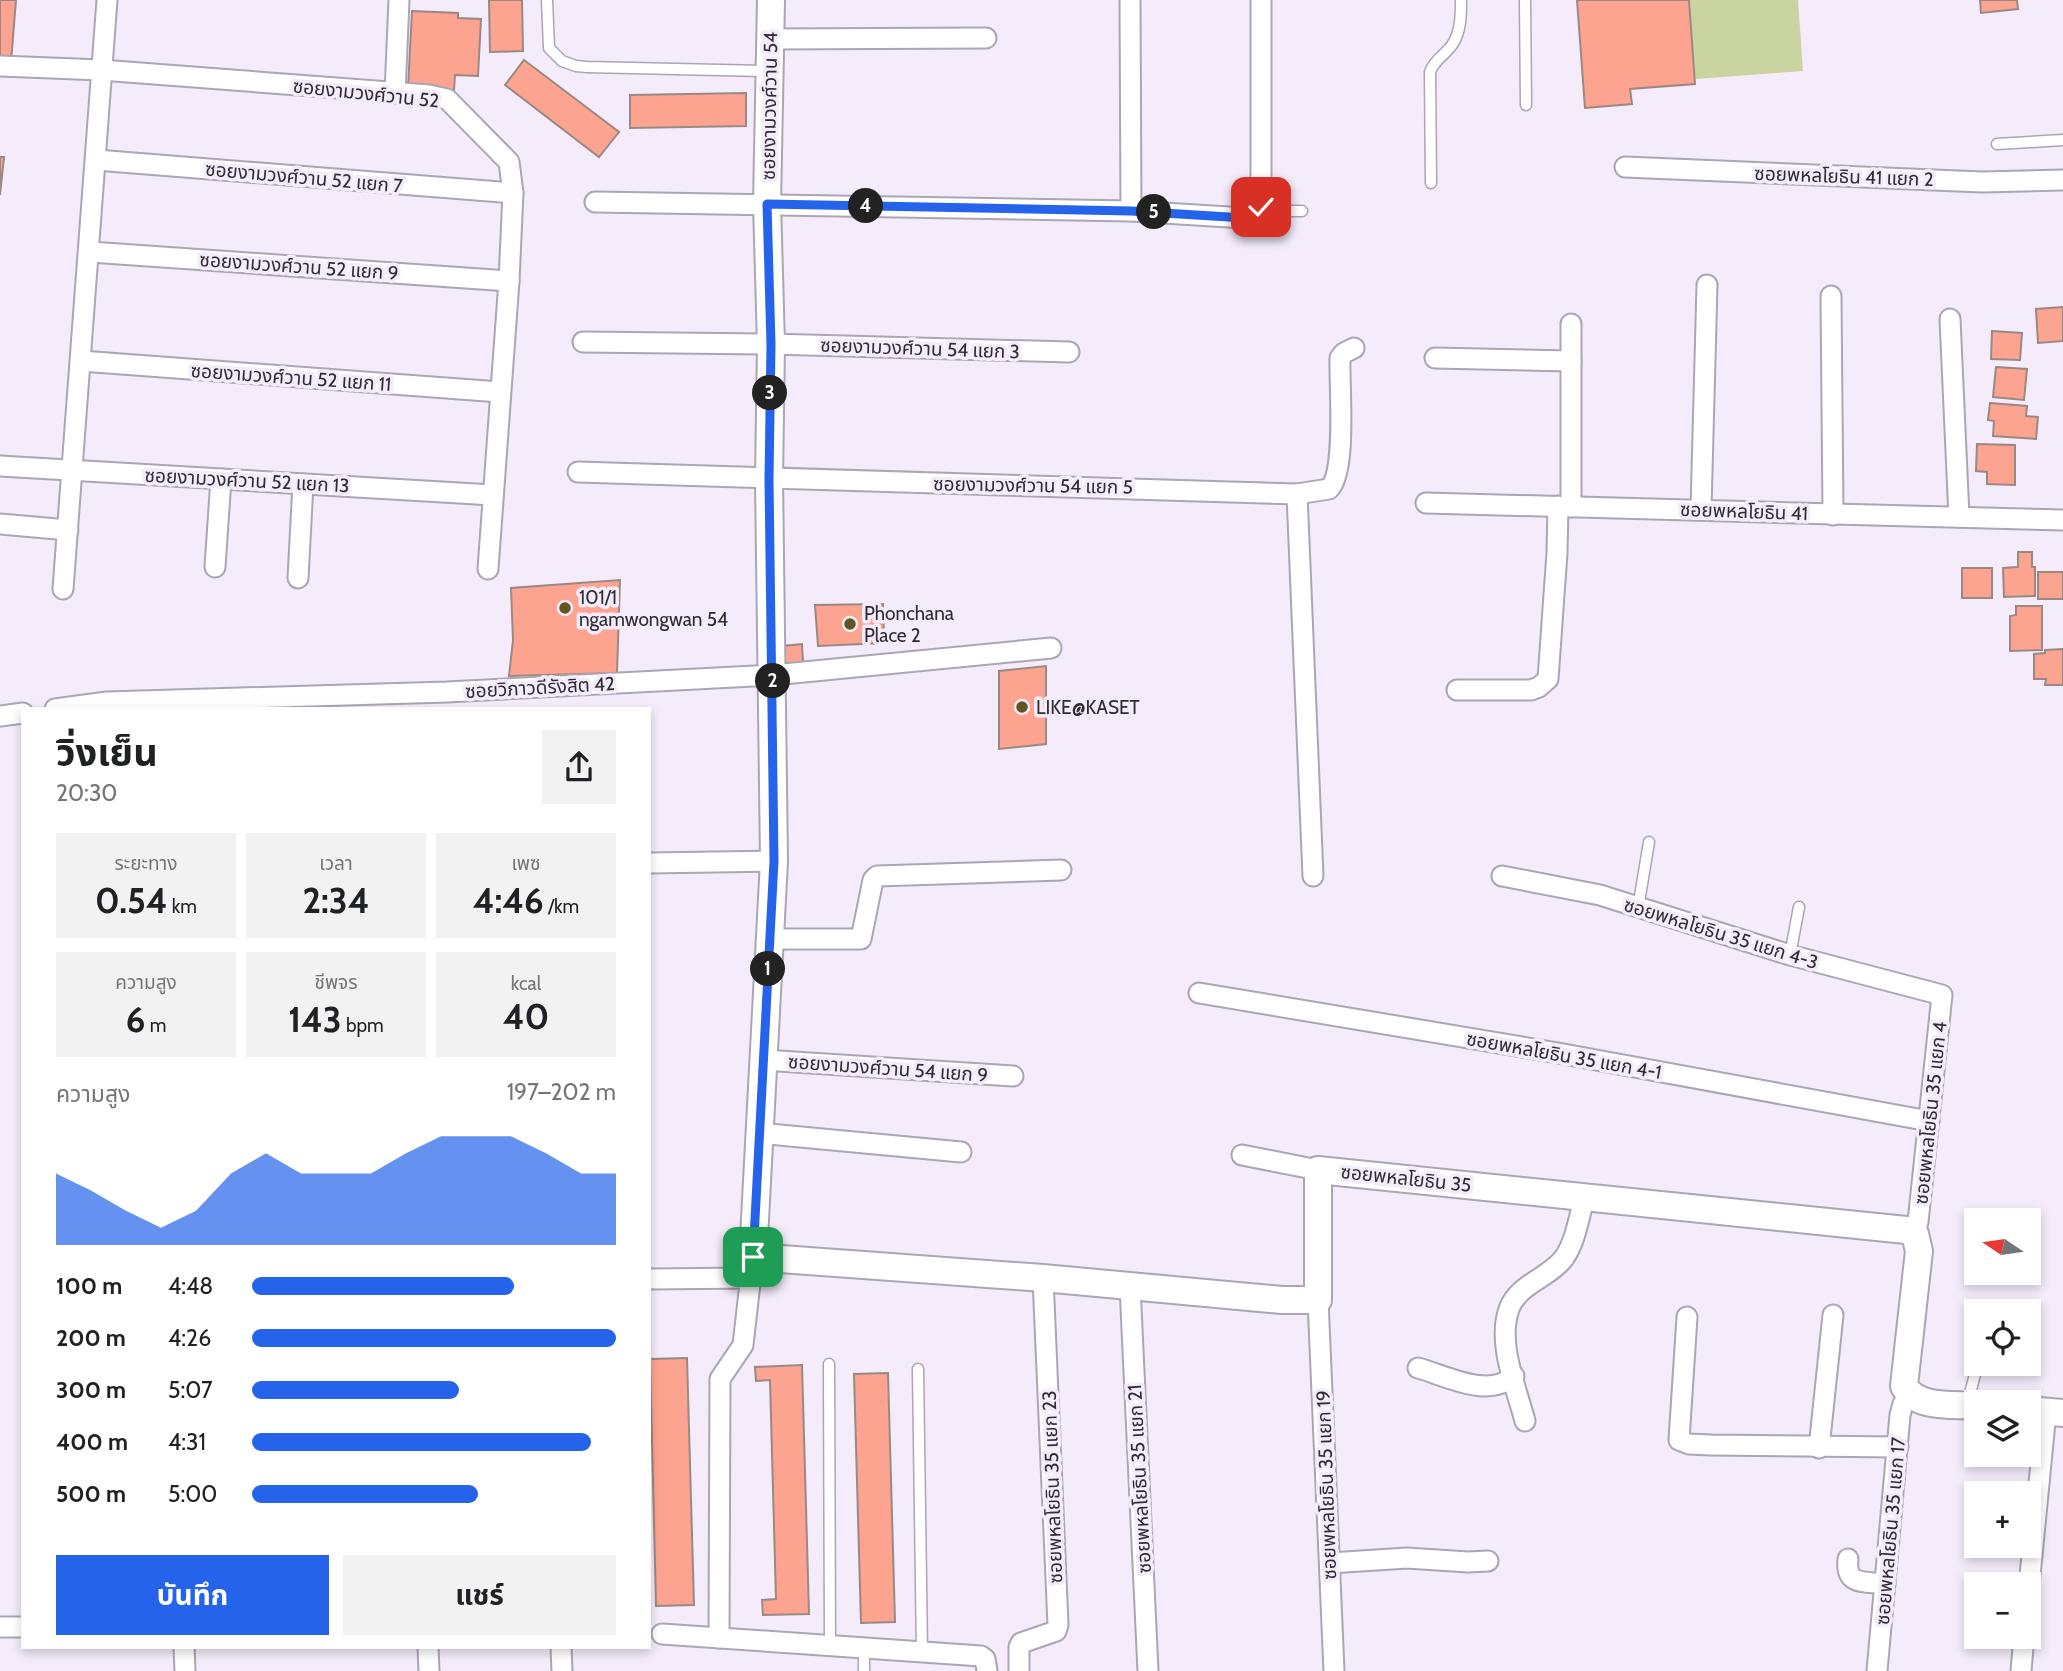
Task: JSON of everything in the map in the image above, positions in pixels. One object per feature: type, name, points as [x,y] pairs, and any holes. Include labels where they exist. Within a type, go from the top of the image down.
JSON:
[{"type":"street","points":[[63,589],[107,0]]},
{"type":"street","points":[[395,93],[399,0]]},
{"type":"street","name":"ซอยงามวงศ์วาน 54","points":[[719,1638],[720,1380],[743,1345],[752,1268],[774,861],[769,479],[771,344],[767,204],[771,0]]},
{"type":"street","points":[[1130,0],[1131,211]]},
{"type":"street","points":[[595,202],[1131,211],[1245,218],[1258,213],[1261,0]]},
{"type":"street","points":[[770,39],[986,38]]},
{"type":"street","name":"ซอยงามวงศ์วาน 52","points":[[0,66],[101,70],[447,99],[509,162],[513,193],[509,281],[488,569]]},
{"type":"street","name":"ซอยงามวงศ์วาน 52 แยก 7","points":[[96,160],[513,193]]},
{"type":"street","name":"ซอยพหลโยธิน 41 แยก 2","points":[[1625,167],[1982,182],[2063,180]]},
{"type":"street","name":"ซอยงามวงศ์วาน 52 แยก 9","points":[[90,252],[509,281]]},
{"type":"street","points":[[1701,509],[1707,285]]},
{"type":"street","points":[[1831,296],[1833,515]]},
{"type":"street","points":[[1950,319],[1959,517]]},
{"type":"street","points":[[1457,690],[1531,690],[1548,679],[1557,553],[1564,507],[1571,324]]},
{"type":"street","name":"ซอยงามวงศ์วาน 54 แยก 3","points":[[583,342],[1069,352]]},
{"type":"street","name":"ซอยงามวงศ์วาน 54 แยก 5","points":[[578,472],[1297,494],[1329,488],[1337,477],[1341,435],[1340,358],[1354,348]]},
{"type":"street","points":[[1435,358],[1570,361]]},
{"type":"street","name":"ซอยงามวงศ์วาน 52 แยก 11","points":[[81,361],[500,392]]},
{"type":"street","name":"ซอยงามวงศ์วาน 52 แยก 13","points":[[0,466],[493,495]]},
{"type":"street","points":[[215,567],[221,479]]},
{"type":"street","points":[[298,578],[303,484]]},
{"type":"street","points":[[1297,494],[1313,876]]},
{"type":"street","name":"ซอยพหลโยธิน 41","points":[[1426,503],[2063,520]]},
{"type":"street","points":[[0,524],[68,530]]},
{"type":"street","name":"ซอยวิภาวดีรังสิต 42","points":[[66,707],[108,699],[446,700],[773,675],[1051,648]]},
{"type":"street","points":[[0,716],[21,713]]},
{"type":"street","points":[[651,863],[774,861]]},
{"type":"street","points":[[770,939],[861,939],[873,880],[877,876],[1060,870]]},
{"type":"street","name":"ซอยพหลโยธิน 35 แยก 4-3","points":[[1502,876],[1600,895],[1790,955],[1940,994]]},
{"type":"street","name":"ซอยพหลโยธิน 35 แยก 4-1","points":[[1199,993],[1558,1053],[1929,1121]]},
{"type":"street","name":"ซอยพหลโยธิน 35 แยก 4","points":[[1913,1232],[1918,1222],[1943,998],[1940,994]]},
{"type":"street","name":"ซอยงามวงศ์วาน 54 แยก 9","points":[[763,1060],[1013,1076]]},
{"type":"street","points":[[758,1133],[961,1152]]},
{"type":"street","points":[[1242,1155],[1318,1170]]},
{"type":"street","name":"ซอยพหลโยธิน 35","points":[[1318,1300],[1318,1170],[1913,1232]]},
{"type":"street","points":[[1525,1421],[1506,1338],[1510,1306],[1516,1296],[1564,1258],[1575,1233],[1585,1196]]},
{"type":"street","points":[[1913,1232],[1918,1239],[1919,1251],[1904,1386],[1922,1402],[1964,1405]]},
{"type":"street","points":[[651,1279],[752,1268],[1043,1278],[1282,1300],[1318,1300]]},
{"type":"street","name":"ซอยพหลโยธิน 35 แยก 23","points":[[1019,1671],[1018,1647],[1021,1643],[1056,1631],[1058,1625],[1043,1278]]},
{"type":"street","name":"ซอยพหลโยธิน 35 แยก 21","points":[[1130,1286],[1148,1671]]},
{"type":"street","name":"ซอยพหลโยธิน 35 แยก 19","points":[[1318,1300],[1334,1671]]},
{"type":"street","points":[[1819,1448],[1833,1315]]},
{"type":"street","points":[[1687,1317],[1679,1440],[1689,1444],[1819,1448],[1898,1447]]},
{"type":"street","points":[[1418,1368],[1481,1387],[1495,1387],[1514,1376]]},
{"type":"street","name":"ซอยพหลโยธิน 35 แยก 17","points":[[1877,1671],[1900,1415],[1903,1404],[1911,1395]]},
{"type":"street","points":[[2030,1572],[2046,1412]]},
{"type":"street","points":[[1330,1563],[1408,1558],[1488,1561]]},
{"type":"street","points":[[1848,1559],[1849,1576],[1856,1580],[1885,1584]]},
{"type":"street","points":[[0,1627],[21,1627]]},
{"type":"street","points":[[662,1634],[981,1656],[985,1659],[987,1671]]},
{"type":"street","points":[[184,1649],[185,1671]]},
{"type":"street","points":[[428,1649],[429,1671]]},
{"type":"street","points":[[561,1649],[562,1671]]},
{"type":"street","points":[[2021,1671],[2023,1649]]},
{"type":"street","points":[[922,1653],[940,1671]]},
{"type":"lane","points":[[547,0],[549,48],[567,63],[587,66],[770,71]]},
{"type":"lane","points":[[1431,183],[1430,72],[1433,64],[1451,46],[1458,33],[1461,0]]},
{"type":"lane","points":[[1525,0],[1526,105]]},
{"type":"lane","points":[[1997,144],[2063,139]]},
{"type":"lane","points":[[1258,213],[1302,211]]},
{"type":"lane","points":[[1638,909],[1649,842]]},
{"type":"lane","points":[[1790,955],[1798,907]]},
{"type":"lane","points":[[829,1364],[830,1646]]},
{"type":"lane","points":[[918,1369],[922,1653]]},
{"type":"lane","points":[[864,1649],[864,1671]]},
{"type":"green space","points":[[1690,0],[1798,0],[1803,71],[1695,79]]},
{"type":"building","points":[[0,0],[16,0],[11,62],[0,61]]},
{"type":"building","points":[[489,0],[522,0],[523,51],[490,52]]},
{"type":"building","points":[[1577,0],[1689,0],[1695,84],[1630,89],[1632,104],[1585,108]]},
{"type":"building","points":[[1980,0],[2017,0],[2018,9],[1981,13]]},
{"type":"building","points":[[412,11],[458,13],[458,18],[481,19],[478,76],[455,75],[454,91],[408,88]]},
{"type":"building","points":[[524,60],[619,132],[599,157],[505,85]]},
{"type":"building","points":[[746,93],[746,126],[630,128],[630,95]]},
{"type":"building","points":[[0,157],[4,157],[0,195]]},
{"type":"building","points":[[2063,307],[2063,341],[2038,343],[2036,309]]},
{"type":"building","points":[[1992,331],[2022,333],[2020,360],[1991,359]]},
{"type":"building","points":[[1996,367],[2027,369],[2024,400],[1993,397]]},
{"type":"building","points":[[1990,403],[2027,406],[2026,416],[2038,417],[2036,439],[1993,436],[1994,421],[1988,420]]},
{"type":"building","points":[[1977,444],[2015,445],[2015,485],[1987,484],[1987,472],[1976,471]]},
{"type":"building","points":[[2018,552],[2032,552],[2035,596],[2004,597],[2003,568],[2018,567]]},
{"type":"building","points":[[1962,568],[1992,568],[1992,598],[1962,598]]},
{"type":"building","points":[[2038,572],[2063,572],[2063,599],[2038,599]]},
{"type":"building","name":"101/1 ngamwongwan 54","points":[[620,580],[617,673],[509,676],[513,640],[511,588]]},
{"type":"building","name":"Phonchana Place 2","points":[[883,604],[884,643],[818,646],[815,605]]},
{"type":"building","points":[[2016,606],[2042,606],[2042,650],[2010,651],[2010,616],[2016,615]]},
{"type":"building","points":[[802,644],[803,663],[784,665],[782,646]]},
{"type":"building","points":[[2063,649],[2063,685],[2045,685],[2046,679],[2034,679],[2034,654]]},
{"type":"building","name":"LIKE@KASET","points":[[1046,666],[1046,744],[999,749],[999,671]]},
{"type":"building","points":[[687,1358],[694,1605],[656,1606],[651,1359]]},
{"type":"building","points":[[802,1365],[809,1614],[763,1615],[762,1600],[776,1599],[770,1380],[756,1381],[755,1367]]},
{"type":"building","points":[[888,1373],[895,1622],[861,1623],[854,1374]]},
{"type":"place","name":"101/1 ngamwongwan 54","points":[[565,608]]},
{"type":"place","name":"Phonchana Place 2","points":[[850,624]]},
{"type":"place","name":"LIKE@KASET","points":[[1022,707]]},
{"type":"route","points":[[753,1257],[774,861],[769,479],[771,344],[767,204],[1131,211],[1245,218],[1257,215],[1261,207]]}]
